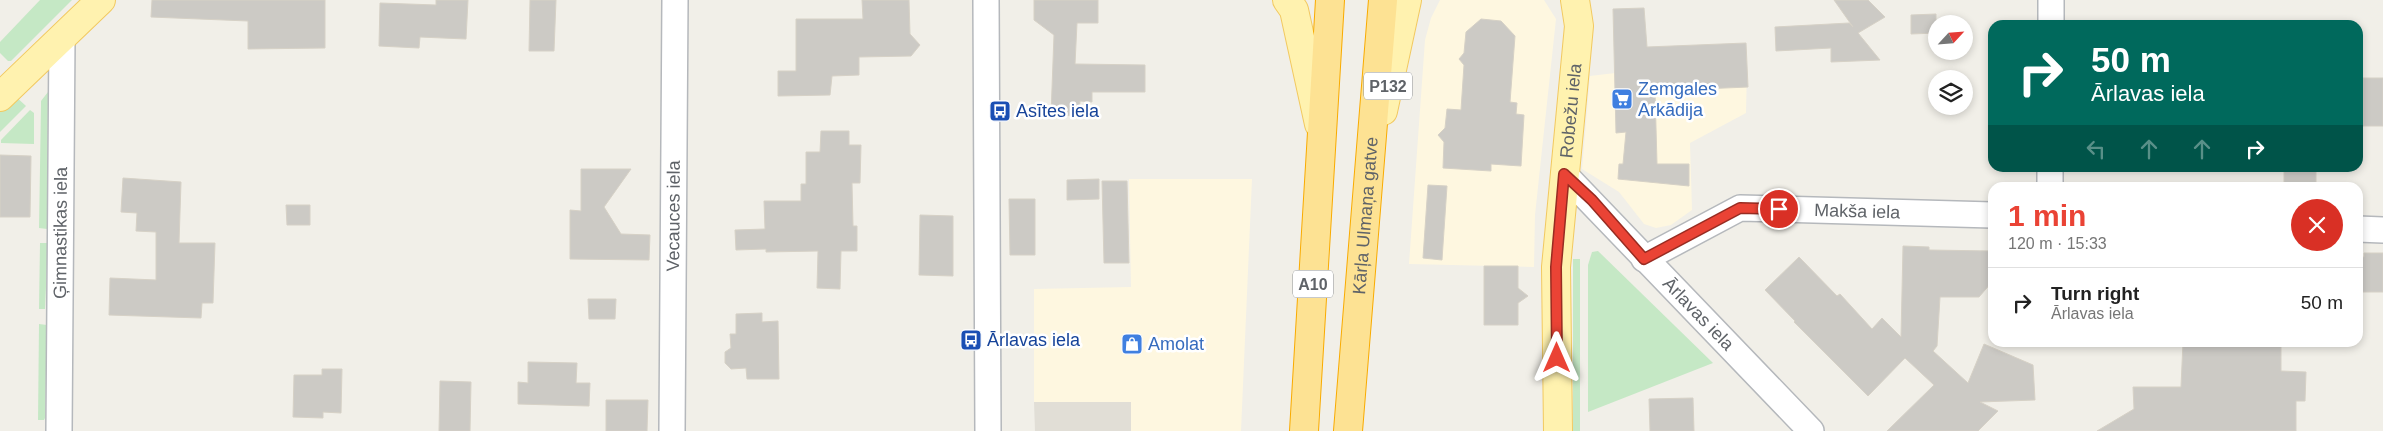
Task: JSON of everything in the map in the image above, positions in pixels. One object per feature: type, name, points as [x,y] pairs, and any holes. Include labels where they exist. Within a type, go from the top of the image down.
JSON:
[{"type":"highway","name":"A10","points":[[1304,431],[1330,0]]},
{"type":"highway","name":"Kārļa Ulmaņa gatve","points":[[1348,431],[1384,0]]},
{"type":"main road","points":[[0,97],[101,0]]},
{"type":"main road","points":[[1288,0],[1294,10],[1322,136]]},
{"type":"main road","name":"P132","points":[[1370,171],[1407,0]]},
{"type":"main road","name":"Robežu iela","points":[[1558,431],[1556,267],[1579,26],[1575,0]]},
{"type":"street","name":"Vecauces iela","points":[[672,431],[675,0]]},
{"type":"street","points":[[986,0],[988,431]]},
{"type":"street","points":[[2051,20],[2052,0]]},
{"type":"street","name":"Ģimnastikas iela","points":[[59,431],[62,37]]},
{"type":"street","name":"Ārlavas iela","points":[[1564,174],[1592,200],[1644,259],[1812,431]]},
{"type":"street","name":"Makša iela","points":[[1644,259],[1740,208],[1988,215]]},
{"type":"street","points":[[2363,229],[2383,230]]},
{"type":"shaded area","points":[[1440,0],[1544,0],[1556,19],[1535,215],[1534,267],[1409,264],[1425,40],[1431,18]]},
{"type":"shaded area","points":[[1747,66],[1746,113],[1690,143],[1692,210],[1671,225],[1656,228],[1644,224],[1619,192],[1582,169],[1590,76]]},
{"type":"shaded area","points":[[1129,179],[1252,179],[1241,431],[1131,431],[1131,402],[1034,402],[1034,289],[1131,287]]},
{"type":"shaded area","points":[[1034,402],[1131,402],[1131,431],[1035,431]]},
{"type":"green space","points":[[40,0],[72,0],[11,61],[8,61],[0,53],[0,42]]},
{"type":"green space","points":[[48,92],[47,229],[39,228],[41,101]]},
{"type":"green space","points":[[14,95],[26,106],[0,132],[0,109]]},
{"type":"green space","points":[[30,110],[34,113],[34,144],[1,143],[1,140]]},
{"type":"green space","points":[[40,243],[48,243],[45,309],[39,309]]},
{"type":"green space","points":[[1598,251],[1713,363],[1588,412],[1588,265],[1592,252]]},
{"type":"green space","points":[[1573,259],[1580,259],[1580,431],[1573,431]]},
{"type":"green space","points":[[39,324],[47,325],[44,420],[38,420]]},
{"type":"building","points":[[152,0],[325,0],[325,48],[248,49],[248,21],[151,17]]},
{"type":"building","points":[[436,0],[468,0],[466,39],[420,37],[419,48],[379,46],[380,3],[436,5]]},
{"type":"building","points":[[530,0],[556,0],[554,51],[529,51]]},
{"type":"building","points":[[862,0],[909,0],[910,34],[920,45],[911,56],[859,57],[859,75],[832,76],[830,95],[778,96],[778,71],[796,71],[796,19],[863,19]]},
{"type":"building","points":[[1034,0],[1098,0],[1098,23],[1077,23],[1075,64],[1145,65],[1145,92],[1092,92],[1092,102],[1080,101],[1079,116],[1051,115],[1054,35],[1034,20]]},
{"type":"building","points":[[1834,0],[1868,0],[1885,17],[1858,33],[1880,60],[1831,62],[1831,48],[1776,51],[1775,27],[1849,23],[1853,27]]},
{"type":"building","points":[[1644,8],[1647,47],[1746,43],[1748,87],[1655,91],[1657,164],[1689,164],[1689,186],[1618,179],[1619,164],[1623,164],[1626,132],[1616,133],[1613,9]]},
{"type":"building","points":[[1936,14],[1928,15],[1928,33],[1911,34],[1911,15]]},
{"type":"building","points":[[1481,19],[1501,21],[1515,36],[1510,102],[1517,103],[1516,114],[1524,115],[1521,166],[1491,164],[1491,171],[1443,168],[1444,142],[1438,135],[1445,128],[1447,109],[1461,110],[1464,65],[1459,59],[1464,53],[1466,32]]},
{"type":"building","points":[[2363,78],[2383,78],[2383,126],[2363,126]]},
{"type":"building","points":[[821,131],[849,131],[849,145],[861,145],[860,183],[852,183],[853,226],[857,226],[857,251],[841,251],[840,289],[817,288],[818,251],[766,252],[766,249],[736,250],[735,230],[765,229],[764,201],[801,201],[801,184],[806,184],[806,152],[820,152]]},
{"type":"building","points":[[0,155],[31,156],[30,217],[0,217]]},
{"type":"building","points":[[581,169],[631,169],[604,207],[621,234],[650,235],[649,260],[570,259],[570,210],[581,211]]},
{"type":"building","points":[[2284,172],[2316,172],[2316,182],[2284,182]]},
{"type":"building","points":[[123,178],[181,182],[179,243],[215,243],[213,303],[202,303],[201,318],[109,315],[110,278],[156,280],[156,232],[136,231],[137,213],[121,212]]},
{"type":"building","points":[[1099,179],[1099,199],[1067,200],[1067,180]]},
{"type":"building","points":[[1102,181],[1127,181],[1129,263],[1104,263]]},
{"type":"building","points":[[1428,185],[1447,186],[1442,260],[1423,258]]},
{"type":"building","points":[[1009,199],[1035,199],[1035,255],[1010,255]]},
{"type":"building","points":[[286,205],[310,205],[310,225],[287,225]]},
{"type":"building","points":[[920,215],[953,216],[953,276],[919,275]]},
{"type":"building","points":[[1903,246],[1929,247],[1929,250],[1988,251],[1988,287],[1979,297],[1940,297],[1937,346],[1933,351],[1968,383],[1984,344],[2033,365],[2035,400],[1980,402],[1998,411],[1978,431],[1887,431],[1934,385],[1905,358],[1868,396],[1794,322],[1765,290],[1799,257],[1837,296],[1840,294],[1872,329],[1882,318],[1901,337]]},
{"type":"building","points":[[2364,253],[2383,253],[2383,292],[2363,292]]},
{"type":"building","points":[[1484,266],[1518,266],[1518,288],[1528,296],[1518,303],[1518,325],[1484,325]]},
{"type":"building","points":[[588,299],[616,299],[615,319],[589,319]]},
{"type":"building","points":[[762,313],[762,322],[778,321],[779,379],[747,379],[746,368],[731,369],[725,363],[725,352],[731,348],[730,334],[736,334],[736,314]]},
{"type":"building","points":[[2183,347],[2281,347],[2281,371],[2306,372],[2305,401],[2296,401],[2296,431],[2097,431],[2134,409],[2133,387],[2181,387]]},
{"type":"building","points":[[528,362],[577,363],[576,383],[590,383],[589,406],[518,404],[518,382],[528,383]]},
{"type":"building","points":[[322,369],[342,369],[341,413],[323,412],[323,418],[293,417],[294,375],[322,375]]},
{"type":"building","points":[[440,381],[471,382],[470,431],[439,431]]},
{"type":"building","points":[[1693,398],[1694,431],[1650,431],[1649,399]]},
{"type":"building","points":[[606,400],[648,400],[647,431],[606,431]]},
{"type":"place","name":"Zemgales Arkādija","points":[[1622,99]]},
{"type":"place","name":"Asītes iela","points":[[1000,111]]},
{"type":"place","name":"Ārlavas iela","points":[[971,340]]},
{"type":"place","name":"Amolat","points":[[1132,344]]},
{"type":"route","points":[[1557,358],[1556,267],[1564,174],[1592,200],[1644,259],[1740,208],[1779,209]]}]
